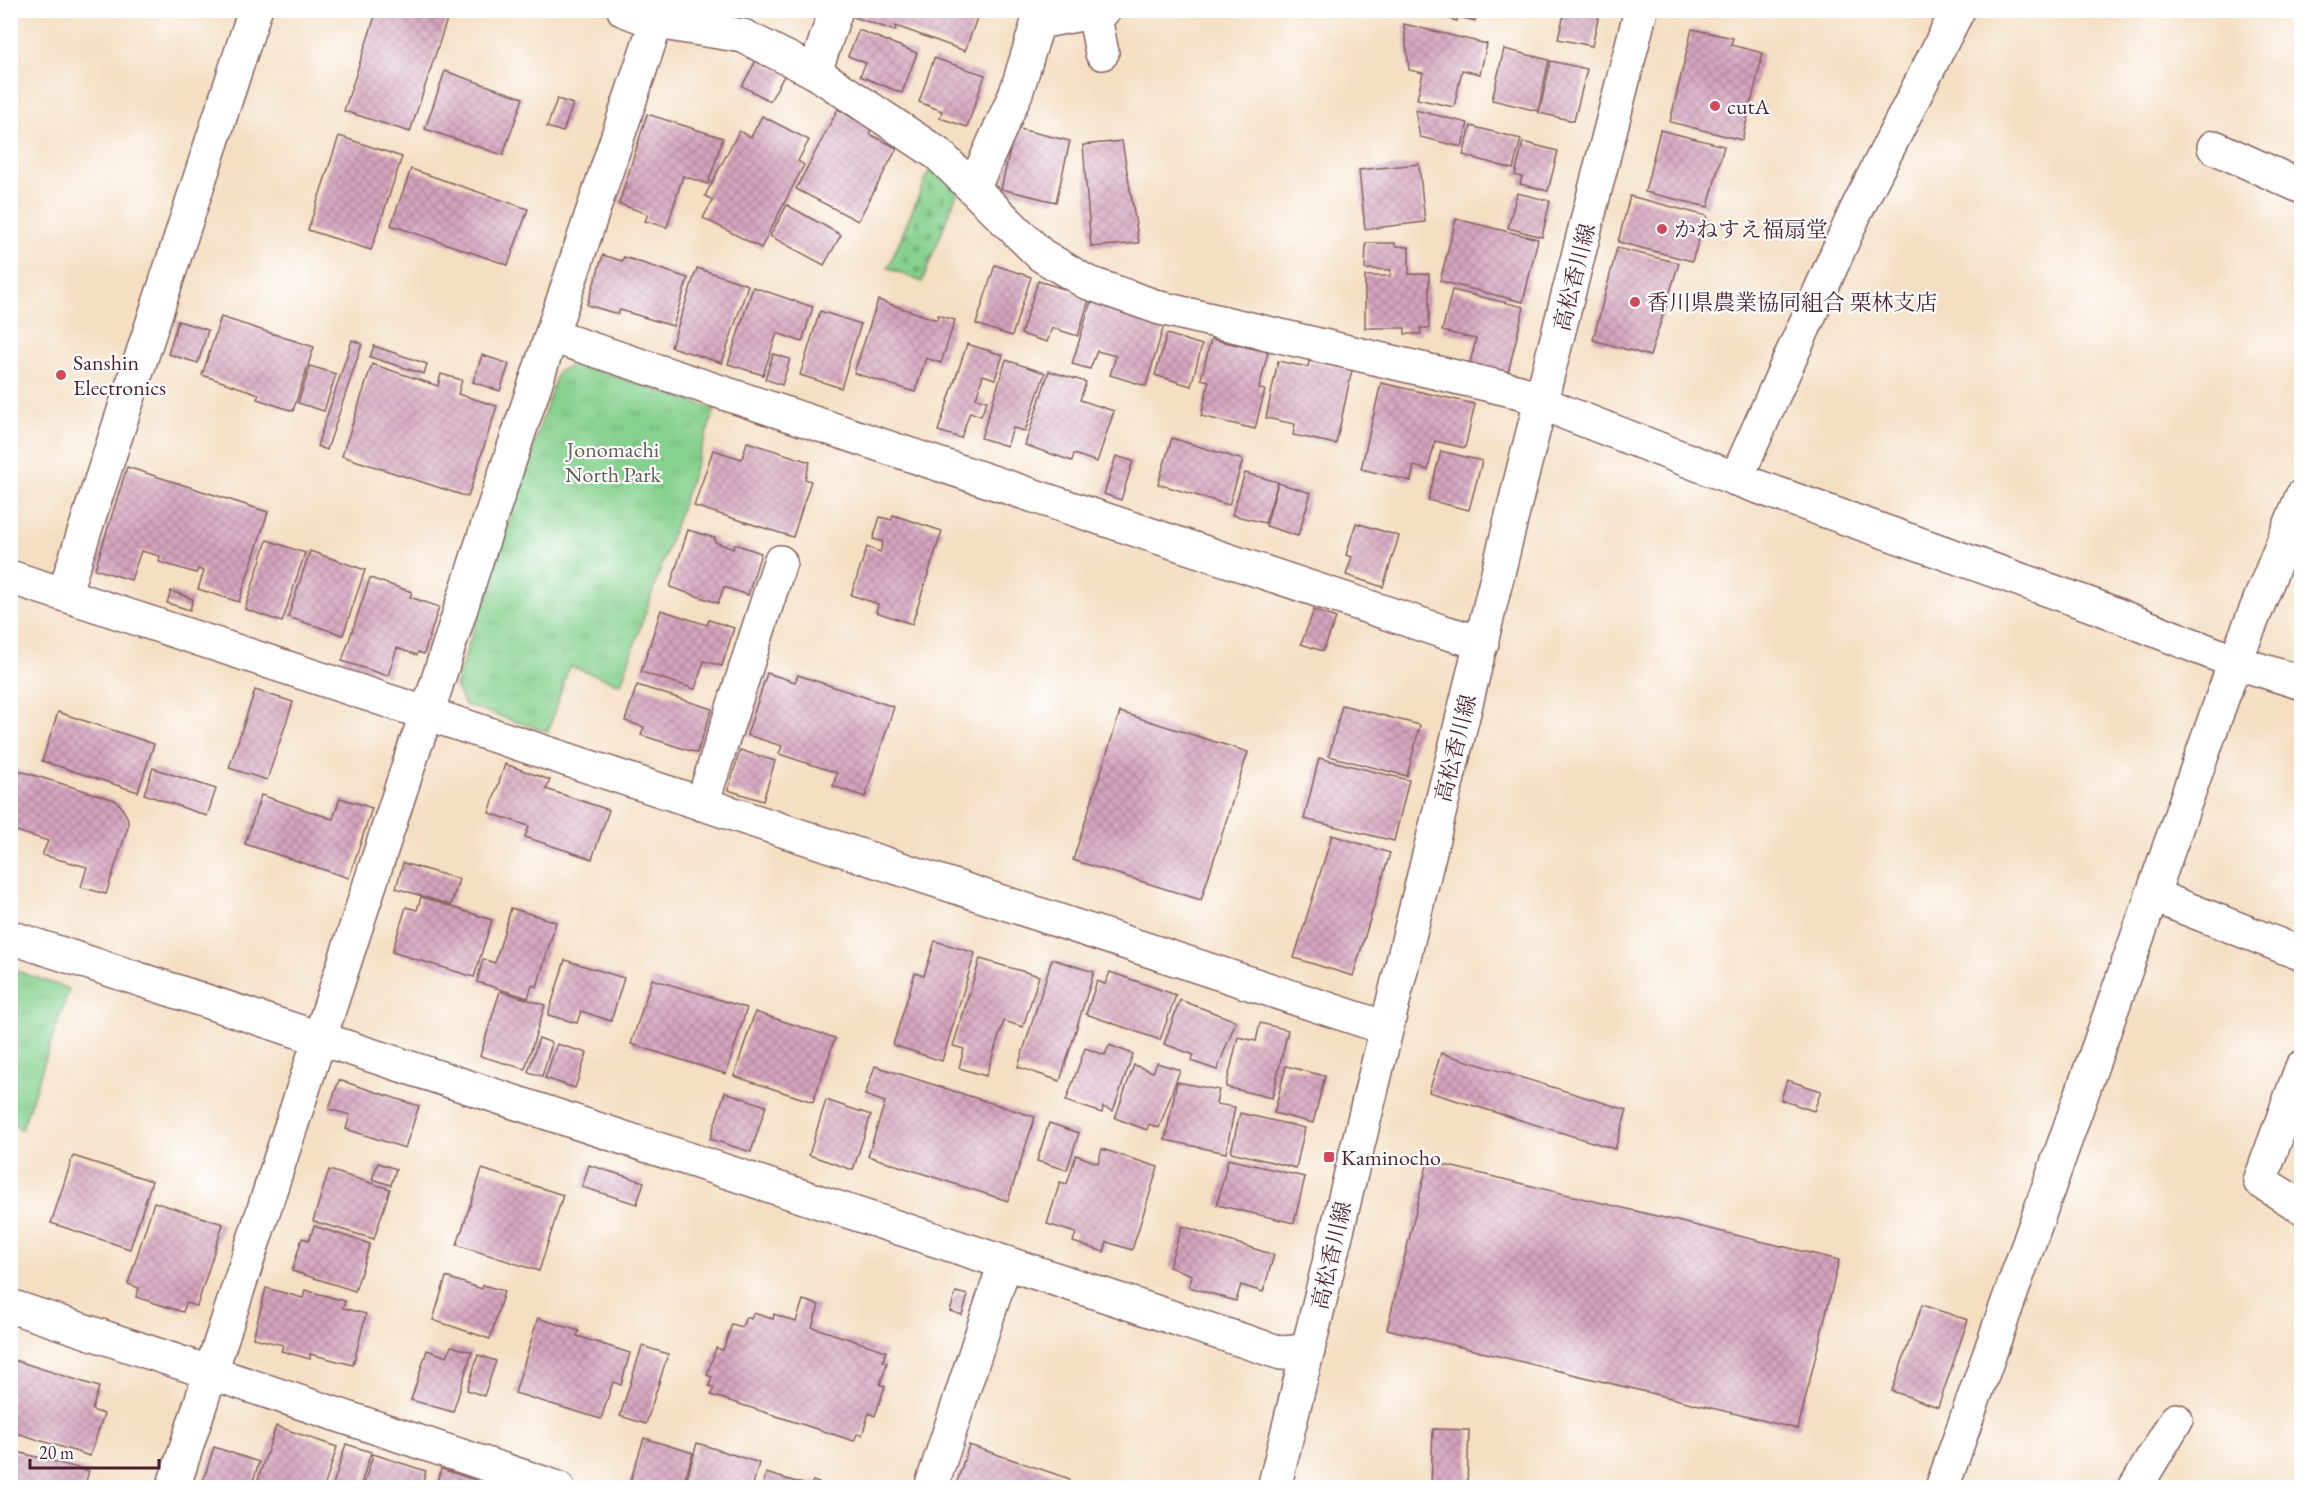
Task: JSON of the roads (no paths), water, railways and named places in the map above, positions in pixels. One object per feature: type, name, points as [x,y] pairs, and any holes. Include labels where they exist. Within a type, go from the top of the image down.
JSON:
[{"type":"street","points":[[63,594],[255,10]]},
{"type":"street","points":[[624,10],[656,22],[743,36],[814,72],[938,154],[1041,255],[1086,282],[1160,308],[1503,388],[1736,479],[2097,607],[2235,662],[2301,683]]},
{"type":"street","points":[[814,72],[836,10]]},
{"type":"street","name":"高松香川線","points":[[1274,1488],[1386,1028],[1641,10]]},
{"type":"street","points":[[1736,479],[1856,211],[1958,10]]},
{"type":"street","points":[[974,187],[1016,93],[1038,22],[1099,11],[1102,53]]},
{"type":"street","points":[[173,1488],[411,758],[428,714],[656,22]]},
{"type":"street","points":[[2214,147],[2301,187]]},
{"type":"street","points":[[552,336],[1482,643]]},
{"type":"street","points":[[1942,1488],[2235,662],[2301,496]]},
{"type":"street","points":[[702,804],[780,562]]},
{"type":"street","points":[[10,577],[1386,1028]]},
{"type":"street","points":[[2152,895],[2301,954]]},
{"type":"street","points":[[10,937],[1281,1353],[1308,1352]]},
{"type":"street","points":[[2301,1067],[2260,1181],[2301,1208]]},
{"type":"street","points":[[931,1488],[1005,1263]]},
{"type":"street","points":[[10,1306],[558,1488]]},
{"type":"street","points":[[2135,1488],[2175,1420]]},
{"type":"place","name":"cutA","points":[[1715,106]]},
{"type":"place","name":"かねすえ福扇堂","points":[[1662,229]]},
{"type":"place","name":"香川県農業協同組合 栗林支店","points":[[1635,302]]},
{"type":"place","name":"Sanshin Electronics","points":[[61,375]]},
{"type":"place","name":"Kaminocho","points":[[1329,1157]]},
{"type":"park label","name":"Jonomachi North Park","points":[[613,462]]}]
